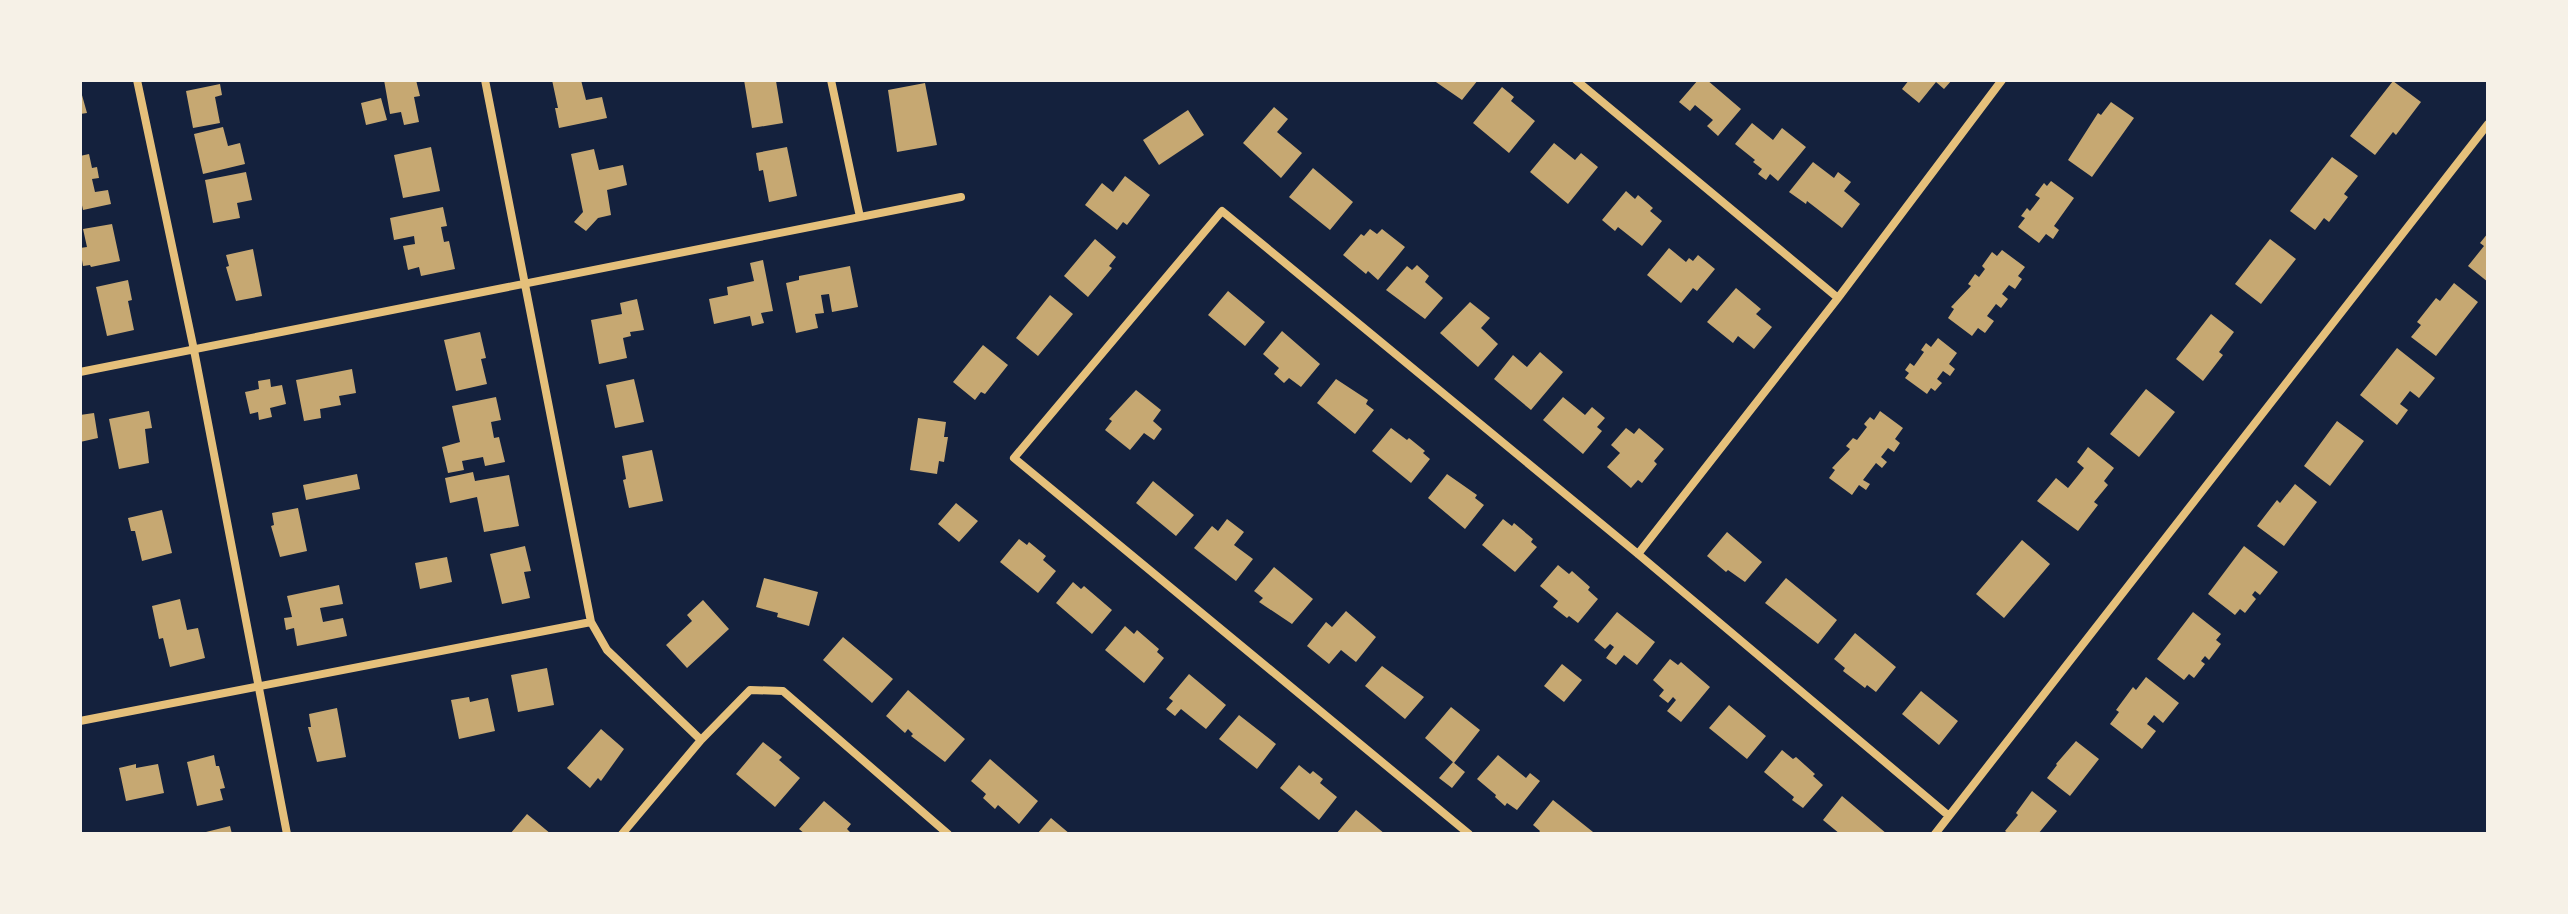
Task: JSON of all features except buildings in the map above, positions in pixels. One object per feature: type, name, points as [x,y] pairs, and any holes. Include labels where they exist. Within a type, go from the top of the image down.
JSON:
[{"type":"street","points":[[137,80],[194,350],[287,834]]},
{"type":"street","points":[[485,80],[591,622],[607,650],[701,740]]},
{"type":"street","points":[[831,80],[860,217]]},
{"type":"street","points":[[1576,80],[1838,298]]},
{"type":"street","points":[[1638,554],[1838,298],[2002,80]]},
{"type":"street","points":[[1935,834],[2488,124]]},
{"type":"street","points":[[80,372],[961,197]]},
{"type":"street","points":[[1469,834],[1014,458],[1222,211],[1638,554],[1949,816]]},
{"type":"street","points":[[80,721],[591,622]]},
{"type":"street","points":[[622,834],[701,740],[750,690],[783,691],[948,834]]}]
